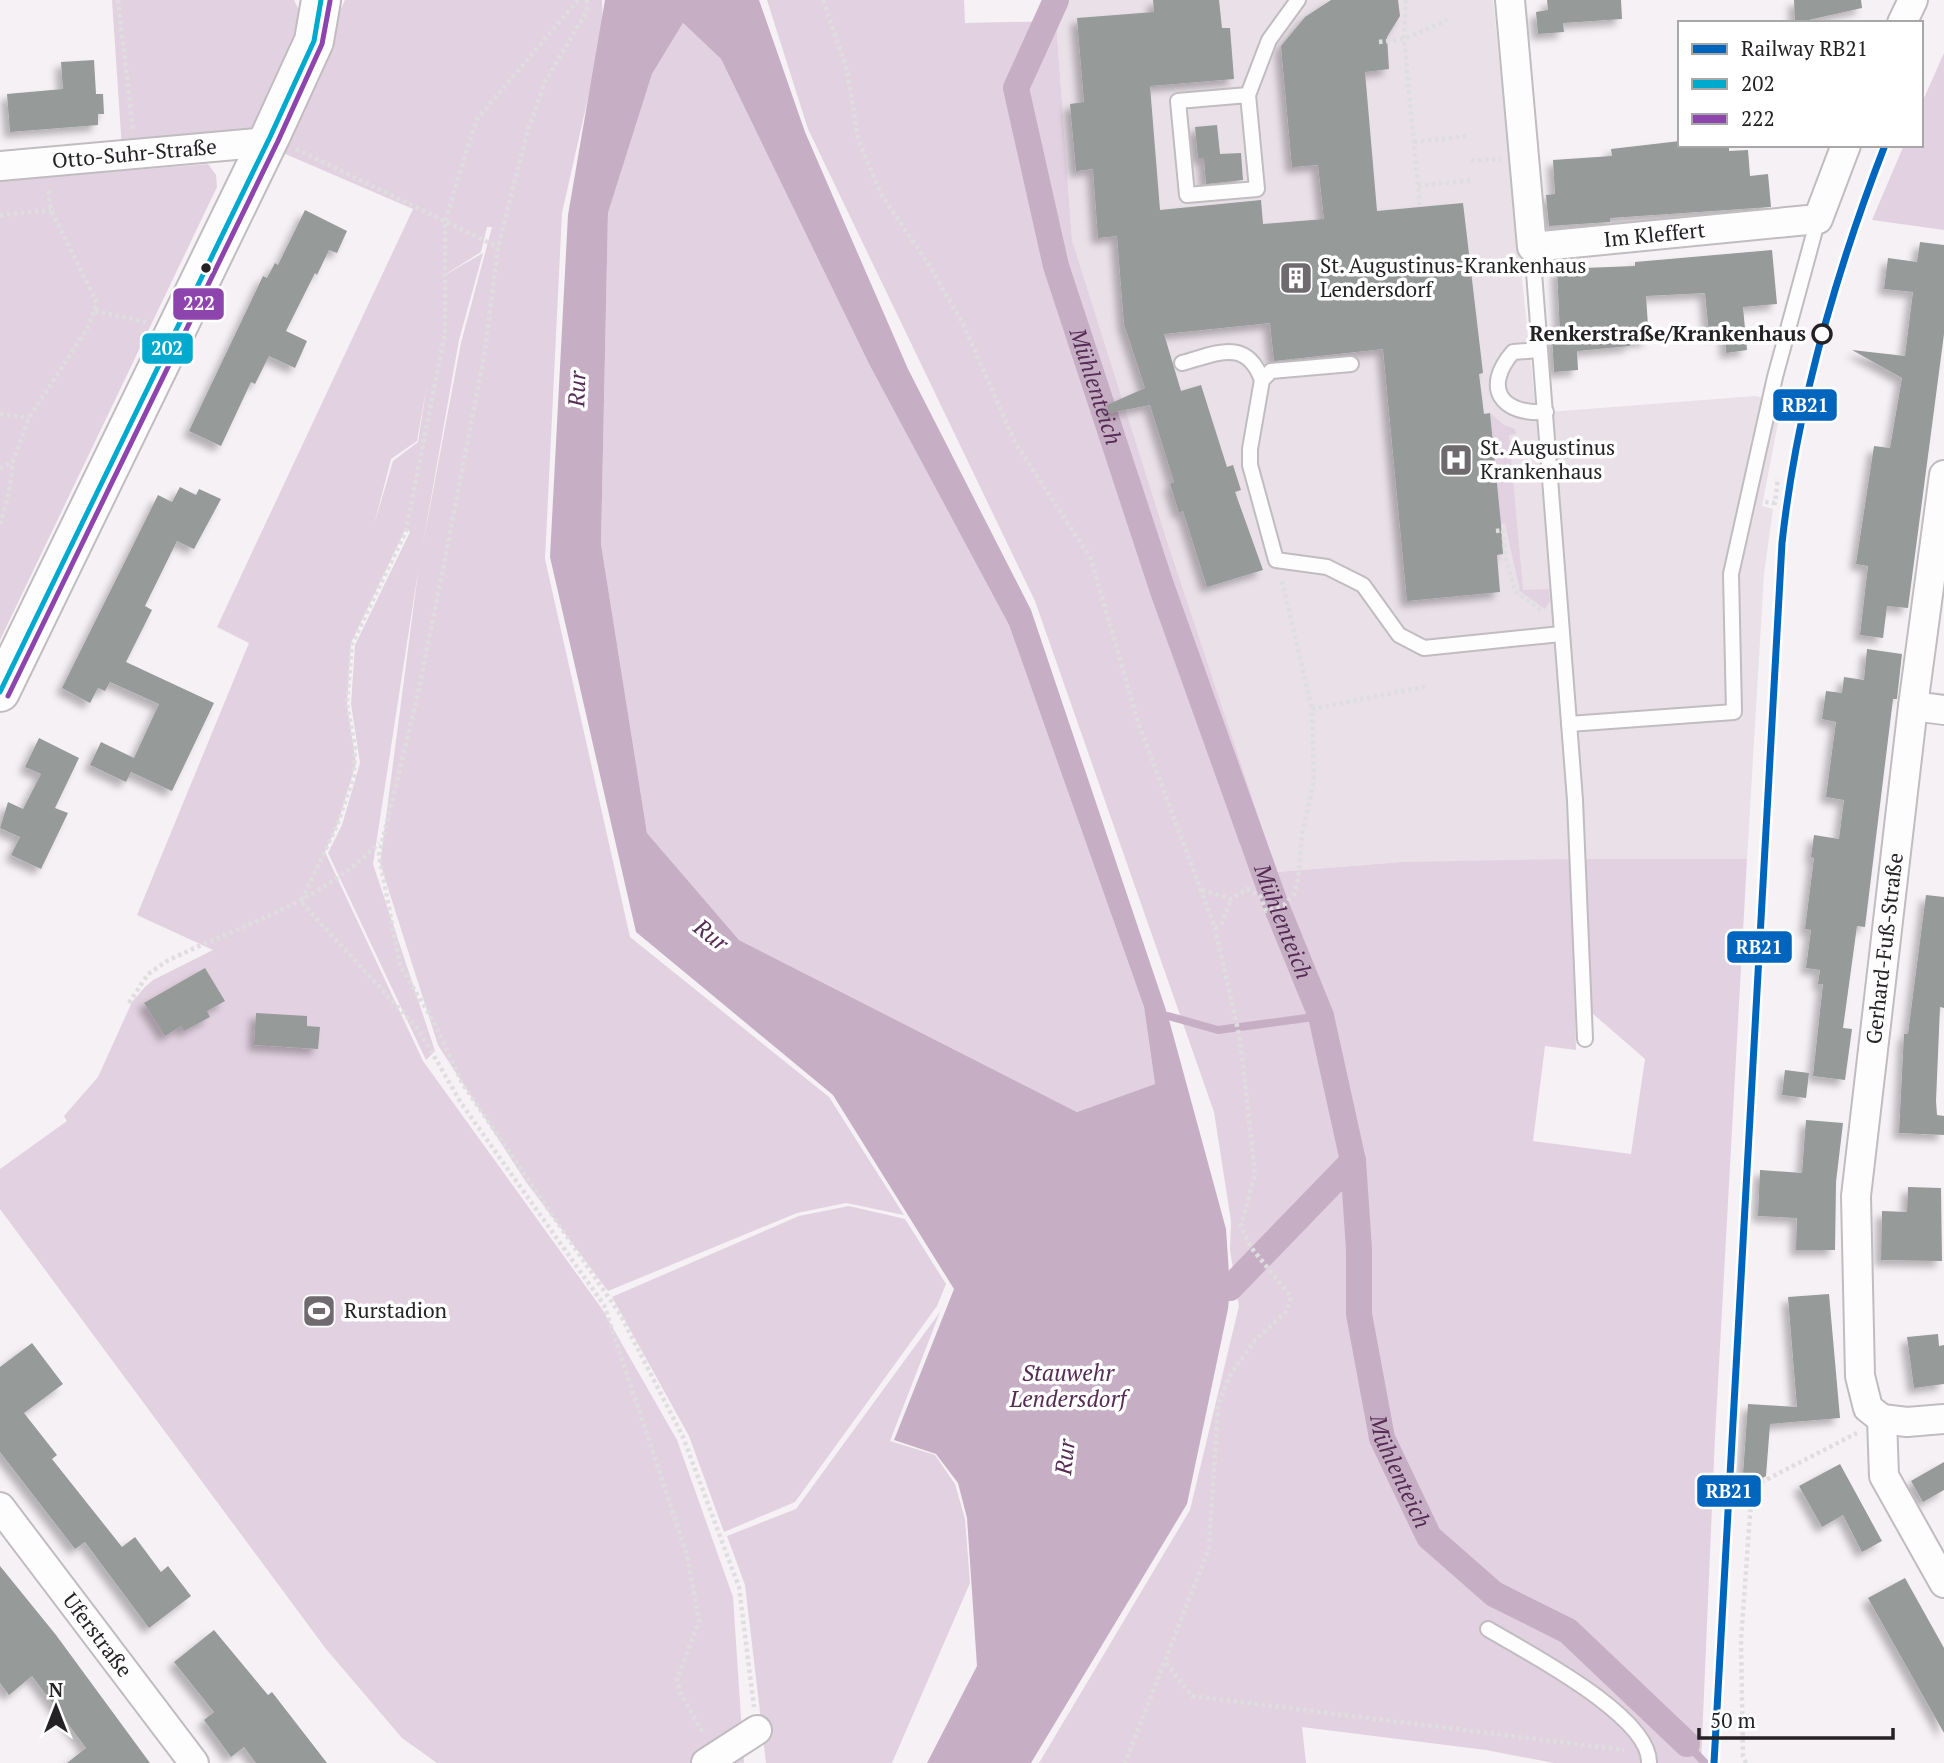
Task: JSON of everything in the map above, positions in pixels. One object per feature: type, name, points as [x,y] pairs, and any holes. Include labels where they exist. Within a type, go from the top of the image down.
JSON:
[{"type":"street","points":[[0,692],[269,139],[314,41],[321,0]]},
{"type":"street","points":[[1510,0],[1532,247]]},
{"type":"street","points":[[1903,21],[1913,0]]},
{"type":"street","name":"Otto-Suhr-Straße","points":[[0,166],[135,156],[269,139]]},
{"type":"street","points":[[1818,219],[1845,147]]},
{"type":"street","name":"Im Kleffert","points":[[1532,247],[1818,219]]},
{"type":"street","name":"Gerhard-Fuß-Straße","points":[[1882,1419],[1868,1408],[1860,1376],[1856,1196],[1913,706],[1944,475]]},
{"type":"street","points":[[1913,706],[1944,710]]},
{"type":"street","points":[[1944,1419],[1907,1422],[1882,1419],[1884,1476],[1944,1583]]},
{"type":"street","name":"Uferstraße","points":[[0,1507],[194,1763]]},
{"type":"street","points":[[711,1759],[757,1730]]},
{"type":"lane","points":[[1248,94],[1178,101],[1187,195],[1257,189],[1248,94],[1269,40],[1298,0]]},
{"type":"lane","points":[[1569,724],[1734,712],[1731,574],[1772,389],[1818,219]]},
{"type":"lane","points":[[1532,247],[1569,724],[1585,1039]]},
{"type":"lane","points":[[1539,350],[1513,352],[1500,371],[1500,394],[1507,406],[1516,410],[1525,413],[1546,412]]},
{"type":"lane","points":[[1182,363],[1234,351],[1253,361],[1262,380]]},
{"type":"lane","points":[[1351,364],[1271,371],[1262,380],[1250,449],[1250,465],[1276,560],[1327,567],[1363,585],[1399,635],[1424,648],[1561,638]]},
{"type":"lane","points":[[1488,1629],[1614,1708],[1636,1730],[1650,1759]]},
{"type":"path","points":[[118,0],[135,156]]},
{"type":"path","points":[[301,902],[338,823],[354,775],[355,747],[347,704],[352,644],[407,531],[445,333],[445,222],[477,119],[578,0]]},
{"type":"path","points":[[587,0],[587,10],[545,82],[527,133],[498,247],[485,351],[436,603],[418,693],[379,842],[382,877],[400,966],[433,1020],[462,1083],[620,1314],[683,1437],[739,1587],[757,1730]]},
{"type":"path","points":[[823,0],[847,71],[858,139],[881,194],[929,265],[962,322],[1015,442],[1091,559],[1138,722],[1215,928],[1235,1016],[1255,1174],[1241,1226],[1250,1246],[1291,1297],[1287,1311],[1255,1340],[1230,1375],[1218,1406],[1209,1548],[1125,1763]]},
{"type":"path","points":[[1406,0],[1404,39],[1420,207]]},
{"type":"path","points":[[1379,42],[1404,39],[1447,20]]},
{"type":"path","points":[[1414,142],[1468,136]]},
{"type":"path","points":[[269,139],[498,247]]},
{"type":"path","points":[[1471,161],[1494,160]]},
{"type":"path","points":[[0,524],[9,493],[13,461],[29,418],[95,311],[93,290],[51,210],[46,163]]},
{"type":"path","points":[[1418,186],[1473,180]]},
{"type":"path","points":[[0,215],[51,210]]},
{"type":"path","points":[[95,311],[177,329]]},
{"type":"path","points":[[0,414],[29,418]]},
{"type":"path","points":[[0,469],[13,461]]},
{"type":"path","points":[[1777,487],[1778,478]]},
{"type":"path","points":[[1496,531],[1503,530],[1506,559],[1515,591],[1547,615],[1560,617]]},
{"type":"path","points":[[1215,928],[1222,925],[1231,899],[1247,889],[1253,891],[1268,910],[1284,905],[1294,894],[1298,880],[1302,834],[1314,781],[1312,709],[1291,610],[1276,560]]},
{"type":"path","points":[[1312,709],[1428,686]]},
{"type":"path","points":[[129,1003],[148,974],[167,961],[301,902],[358,864],[379,842]]},
{"type":"path","points":[[1202,890],[1231,899]]},
{"type":"path","points":[[301,902],[419,1030],[461,1103],[604,1305],[687,1555],[699,1621],[677,1680],[711,1759]]},
{"type":"path","points":[[1746,1763],[1743,1756],[1741,1640],[1752,1487],[1882,1419]]},
{"type":"path","points":[[1165,1662],[1192,1696],[1650,1759]]},
{"type":"shaded area","points":[[112,0],[294,0],[299,10],[300,33],[249,138],[122,149]]},
{"type":"shaded area","points":[[345,0],[602,0],[603,31],[562,213],[545,559],[630,937],[829,1097],[904,1215],[846,1203],[797,1213],[608,1291],[526,1182],[438,1045],[380,863],[419,565],[373,864],[435,1051],[426,1060],[328,853],[342,825],[360,763],[351,704],[355,645],[410,532],[406,528],[351,643],[347,704],[356,763],[338,823],[325,852],[423,1061],[602,1309],[677,1440],[733,1597],[744,1763],[437,1763],[402,1738],[326,1649],[0,1209],[0,1169],[67,1121],[64,1116],[98,1077],[132,1002],[153,980],[213,950],[137,915],[249,643],[217,627],[413,209],[276,150]],"holes":[[[487,227],[492,227],[461,343],[422,549],[459,340],[483,253],[438,279],[481,252]],[[427,384],[418,442],[393,461],[374,525],[391,459],[417,441]]]},
{"type":"shaded area","points":[[767,0],[964,0],[965,23],[1056,21],[1072,240],[1168,544],[1277,872],[1401,862],[1571,859],[1576,1050],[1545,1046],[1533,1141],[1631,1154],[1645,1059],[1592,1013],[1585,859],[1747,859],[1715,1437],[1701,1763],[1554,1763],[1486,1750],[1302,1727],[1306,1763],[1039,1763],[1190,1510],[1239,1306],[1230,1250],[1231,1221],[1214,1112],[1035,601],[808,129]]},
{"type":"shaded area","name":"St. Augustinus Krankenhaus","points":[[1065,0],[1493,0],[1536,413],[1755,396],[1782,402],[1762,506],[1773,509],[1764,574],[1747,859],[1401,862],[1277,872],[1168,544],[1072,240],[1056,21]]},
{"type":"shaded area","points":[[683,23],[721,59],[869,364],[1009,625],[1144,1007],[1155,1084],[1077,1112],[739,940],[647,833],[601,544],[608,213],[652,74]]},
{"type":"shaded area","points":[[1944,53],[1944,230],[1872,220],[1903,147],[1923,147],[1923,100]]},
{"type":"shaded area","points":[[208,164],[216,175],[217,187],[0,640],[0,181]]},
{"type":"shaded area","points":[[1490,413],[1504,425],[1515,429],[1516,434],[1509,435],[1523,590],[1549,589],[1550,601],[1545,609],[1520,591],[1505,524],[1501,524]]},
{"type":"shaded area","points":[[849,1206],[905,1219],[946,1284],[937,1306],[795,1502],[724,1532],[689,1436],[612,1297],[799,1216]]},
{"type":"shaded area","points":[[940,1312],[890,1441],[935,1455],[955,1484],[965,1519],[970,1583],[892,1763],[766,1763],[745,1585],[727,1536],[796,1509]]},
{"type":"water","name":"Stauwehr Lendersdorf","points":[[605,0],[759,0],[805,132],[908,369],[1031,610],[1168,1016],[1226,1229],[1230,1288],[1228,1309],[1187,1504],[1031,1763],[927,1763],[977,1666],[967,1518],[958,1483],[936,1454],[894,1440],[954,1289],[833,1095],[636,932],[550,557],[568,215]],"holes":[[[683,23],[721,59],[869,364],[1009,625],[1144,1007],[1155,1084],[1077,1112],[739,940],[647,833],[601,544],[608,213],[652,74]]]},
{"type":"building","points":[[1153,0],[1219,0],[1222,28],[1230,28],[1234,79],[1150,86],[1160,210],[1261,200],[1263,224],[1324,219],[1318,165],[1292,167],[1281,46],[1305,17],[1331,0],[1398,0],[1400,16],[1387,37],[1389,69],[1365,72],[1377,211],[1463,203],[1483,373],[1479,374],[1484,414],[1490,413],[1501,524],[1503,554],[1497,555],[1500,592],[1407,601],[1383,349],[1274,361],[1270,323],[1164,334],[1181,391],[1201,385],[1227,467],[1233,465],[1241,490],[1235,492],[1263,570],[1207,587],[1183,511],[1179,513],[1170,484],[1174,482],[1150,405],[1109,413],[1107,405],[1145,388],[1124,324],[1117,236],[1098,238],[1093,169],[1076,171],[1070,104],[1084,102],[1077,18],[1154,12]]},
{"type":"building","points":[[1547,0],[1621,0],[1622,19],[1563,23],[1564,32],[1538,34],[1536,12],[1548,10]]},
{"type":"building","points":[[1794,0],[1861,0],[1862,8],[1795,21]]},
{"type":"building","points":[[94,60],[96,94],[103,94],[104,114],[98,114],[98,125],[10,132],[7,94],[63,89],[61,62]]},
{"type":"building","points":[[1217,125],[1220,154],[1241,153],[1243,180],[1206,184],[1204,158],[1198,158],[1195,127]]},
{"type":"building","points":[[1678,141],[1678,147],[1729,147],[1729,151],[1748,150],[1750,176],[1768,174],[1771,207],[1610,218],[1610,222],[1549,226],[1546,195],[1555,194],[1553,160],[1612,156],[1611,149]]},
{"type":"building","points":[[305,210],[347,231],[337,253],[329,250],[286,331],[307,341],[295,368],[269,356],[255,384],[251,382],[221,446],[189,431],[263,276],[267,278],[275,263],[278,265]]},
{"type":"building","points":[[1920,242],[1944,245],[1944,334],[1908,608],[1887,606],[1883,638],[1860,635],[1868,566],[1856,564],[1874,446],[1890,448],[1902,378],[1852,350],[1905,356],[1913,292],[1884,289],[1888,258],[1917,262]]},
{"type":"building","points":[[1772,250],[1777,304],[1743,307],[1747,350],[1726,353],[1725,332],[1709,334],[1705,293],[1646,296],[1649,340],[1630,342],[1630,346],[1577,351],[1578,370],[1554,372],[1552,335],[1560,334],[1557,269],[1635,266],[1635,262]]},
{"type":"building","points":[[180,487],[196,495],[199,489],[221,499],[194,549],[177,541],[145,606],[152,610],[126,662],[214,703],[172,791],[131,772],[126,782],[90,765],[101,742],[134,758],[159,704],[110,682],[105,691],[98,688],[90,703],[62,688],[158,495],[172,502]]},
{"type":"building","points":[[1867,649],[1902,654],[1897,699],[1893,699],[1865,927],[1857,926],[1843,1028],[1852,1029],[1845,1080],[1813,1076],[1823,984],[1818,984],[1820,970],[1806,968],[1811,930],[1805,929],[1814,858],[1811,857],[1814,835],[1839,839],[1844,800],[1826,797],[1836,722],[1822,719],[1826,691],[1842,693],[1844,677],[1864,680]]},
{"type":"building","points":[[39,738],[79,758],[55,808],[68,813],[41,869],[11,855],[20,837],[0,828],[8,802],[23,809],[41,774],[25,767]]},
{"type":"building","points":[[1926,895],[1944,897],[1944,1008],[1940,1007],[1936,1101],[1937,1115],[1944,1116],[1944,1135],[1899,1133],[1904,1034],[1908,1034]]},
{"type":"building","points":[[205,968],[225,1001],[207,1011],[210,1017],[184,1031],[181,1026],[165,1036],[144,1003]]},
{"type":"building","points":[[256,1013],[307,1016],[307,1026],[320,1027],[318,1049],[254,1045]]},
{"type":"building","points":[[1785,1070],[1809,1073],[1806,1098],[1782,1095]]},
{"type":"building","points":[[1806,1120],[1843,1123],[1836,1182],[1835,1250],[1796,1250],[1797,1218],[1758,1216],[1760,1170],[1802,1173]]},
{"type":"building","points":[[1908,1187],[1941,1188],[1942,1261],[1881,1260],[1882,1211],[1907,1212]]},
{"type":"building","points":[[1829,1294],[1840,1418],[1770,1424],[1766,1476],[1742,1489],[1748,1404],[1797,1407],[1788,1297]]},
{"type":"building","points":[[1938,1334],[1939,1346],[1944,1345],[1944,1384],[1914,1388],[1907,1337]]},
{"type":"building","points":[[32,1343],[63,1384],[24,1413],[57,1455],[52,1459],[122,1547],[135,1537],[161,1572],[168,1566],[191,1596],[149,1628],[85,1542],[75,1549],[0,1452],[0,1367]]},
{"type":"building","points":[[1944,1462],[1944,1490],[1923,1502],[1911,1481]]},
{"type":"building","points":[[1840,1464],[1882,1541],[1862,1552],[1843,1515],[1822,1527],[1799,1486]]},
{"type":"building","points":[[0,1566],[56,1635],[150,1763],[67,1763],[86,1748],[32,1676],[9,1695],[0,1683]]},
{"type":"building","points":[[1905,1578],[1944,1648],[1944,1733],[1868,1598]]},
{"type":"building","points":[[214,1630],[268,1695],[272,1692],[327,1763],[256,1763],[244,1747],[231,1757],[204,1720],[214,1712],[174,1662]]},
{"type":"waterway","name":"Mühlenteich","points":[[1056,0],[1016,88],[1056,266],[1162,588],[1275,903],[1321,1016],[1353,1161],[1359,1249],[1359,1314],[1382,1438],[1429,1537],[1494,1594],[1568,1631],[1687,1744]]},
{"type":"waterway","points":[[1168,1016],[1218,1030],[1321,1016]]},
{"type":"waterway","points":[[1230,1288],[1353,1161]]},
{"type":"waterway","points":[[1687,1744],[1705,1763]]},
{"type":"rail line","name":"RB21","points":[[1714,1763],[1782,543],[1797,441],[1820,341],[1850,242],[1884,147]]},
{"type":"transit line","name":"202","points":[[0,692],[270,137],[314,41],[321,0]]},
{"type":"transit line","name":"222","points":[[8,696],[278,141],[322,44],[330,1]]},
{"type":"place","name":"St. Augustinus-Krankenhaus Lendersdorf","points":[[1296,278]]},
{"type":"place","name":"Renkerstraße/Krankenhaus","points":[[1822,334]]},
{"type":"place","name":"St. Augustinus Krankenhaus","points":[[1456,460]]},
{"type":"place","name":"Rurstadion","points":[[319,1311]]},
{"type":"water label","name":"Rur","points":[[577,389]]},
{"type":"water label","name":"Rur","points":[[711,935]]},
{"type":"water label","name":"Rur","points":[[1065,1457]]}]
